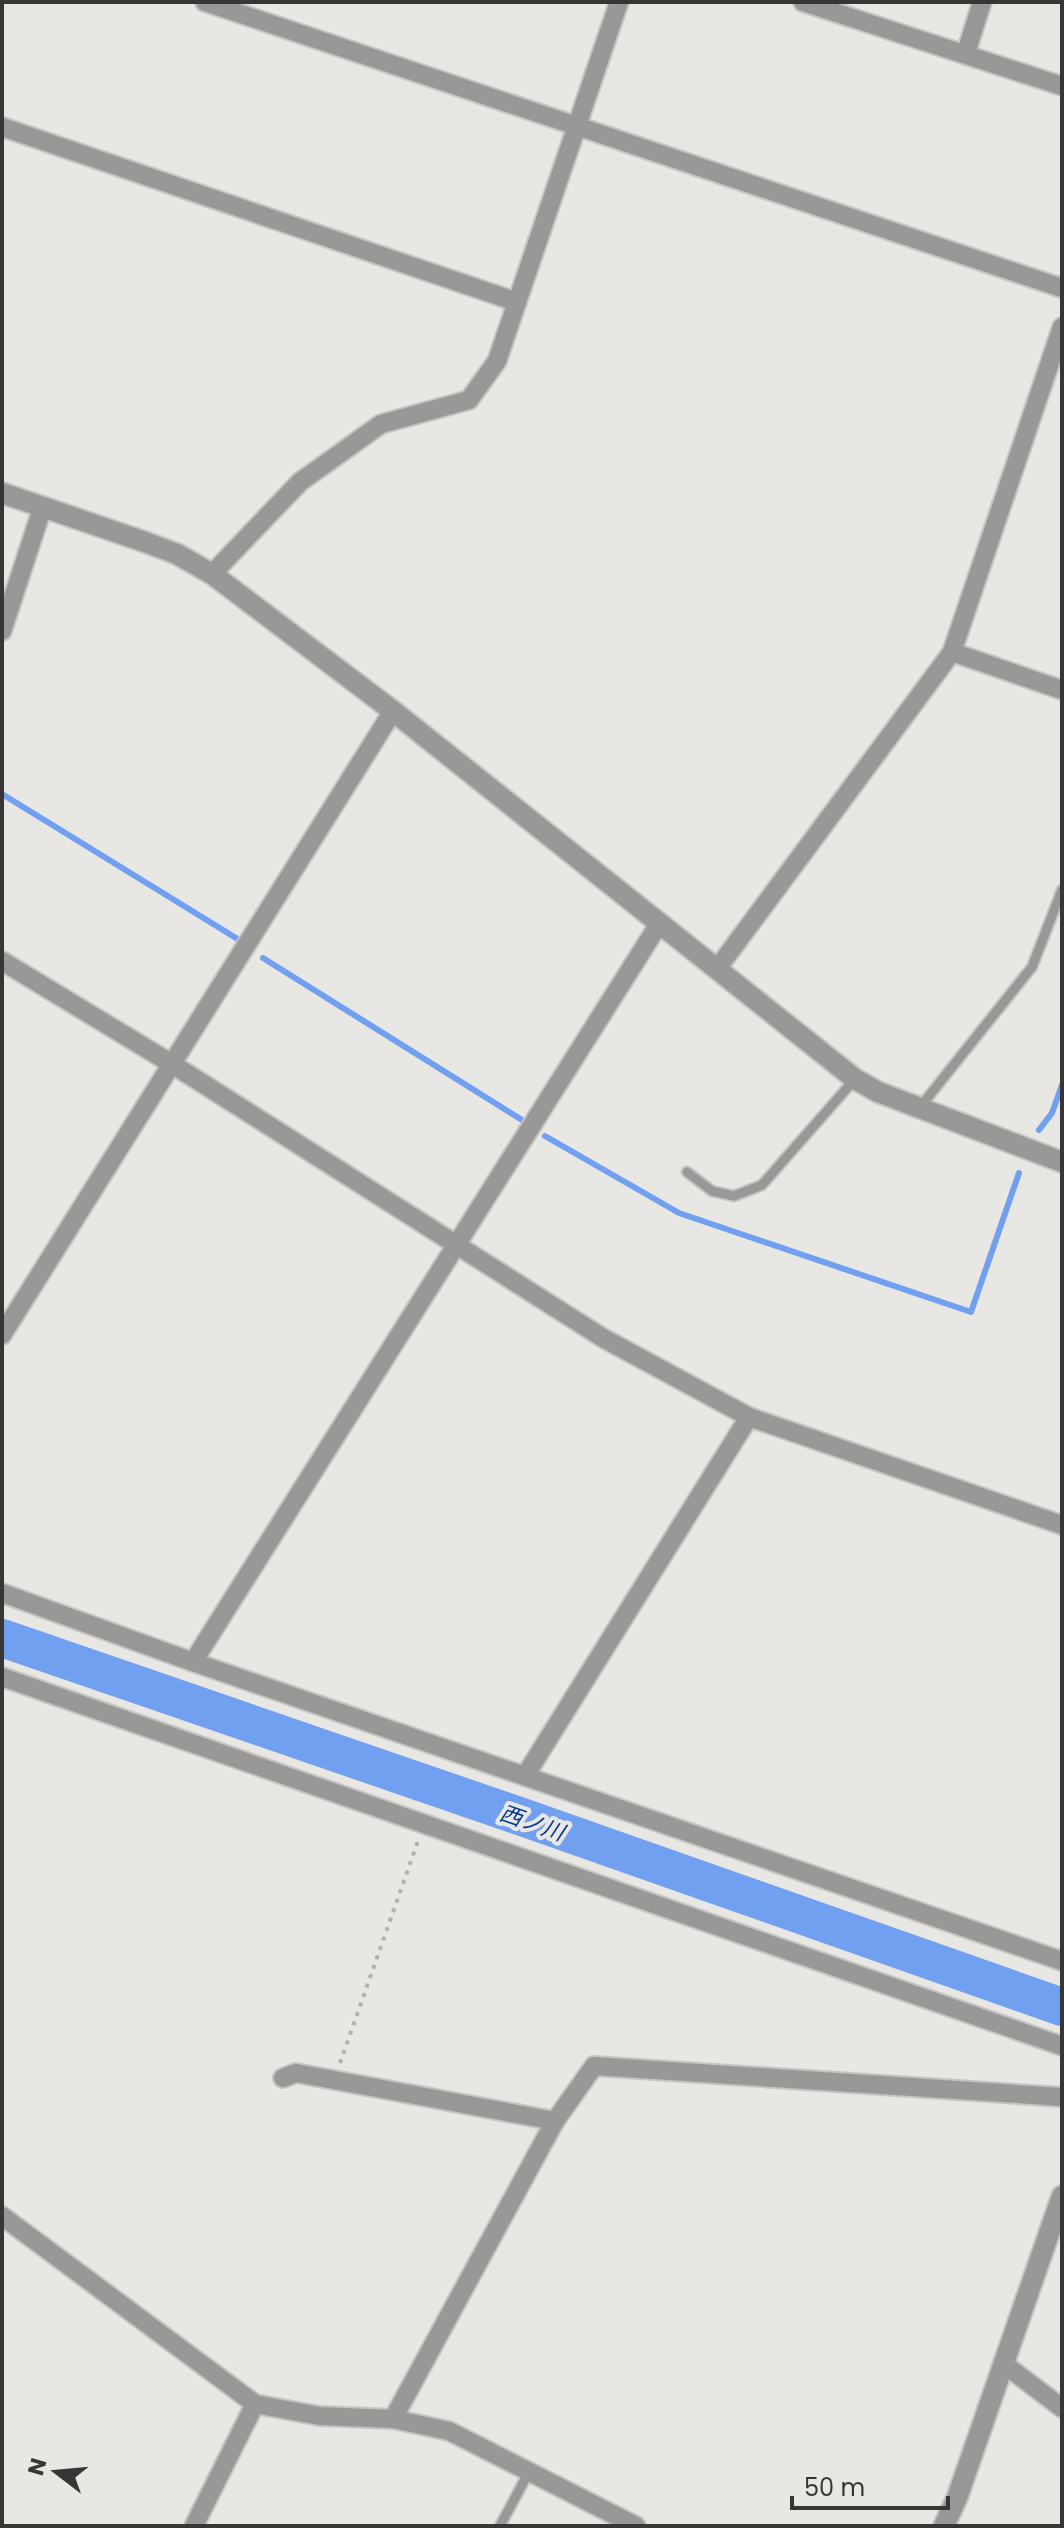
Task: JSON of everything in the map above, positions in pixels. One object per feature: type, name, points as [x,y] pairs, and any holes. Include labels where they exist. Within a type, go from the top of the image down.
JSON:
[{"type":"street","points":[[205,2],[254,10],[577,125],[1062,288]]},
{"type":"street","points":[[212,574],[300,482],[381,424],[469,400],[497,361],[619,2]]},
{"type":"street","points":[[803,2],[1062,86]]},
{"type":"street","points":[[966,53],[982,2]]},
{"type":"street","points":[[2,127],[517,302]]},
{"type":"street","points":[[717,969],[952,652],[1062,327]]},
{"type":"street","points":[[2,493],[177,554],[212,574],[393,711],[855,1079],[878,1092],[1062,1162]]},
{"type":"street","points":[[2,631],[43,506]]},
{"type":"street","points":[[952,652],[1062,690]]},
{"type":"street","points":[[2,1335],[393,711]]},
{"type":"street","points":[[193,1662],[659,924]]},
{"type":"street","points":[[2,961],[172,1064],[603,1338],[749,1417],[1062,1525]]},
{"type":"street","points":[[525,1776],[749,1417]]},
{"type":"street","points":[[2,1593],[193,1662],[1062,1961]]},
{"type":"street","points":[[2,1677],[1062,2046]]},
{"type":"street","points":[[393,2419],[555,2121],[594,2066],[1062,2097]]},
{"type":"street","points":[[283,2078],[296,2073],[555,2121]]},
{"type":"street","points":[[944,2526],[957,2498],[1062,2196]]},
{"type":"street","points":[[2,2216],[255,2404],[320,2416],[393,2419],[449,2431],[636,2526]]},
{"type":"street","points":[[1004,2364],[1062,2408]]},
{"type":"street","points":[[194,2526],[255,2404]]},
{"type":"lane","points":[[921,1106],[1032,967],[1062,890]]},
{"type":"lane","points":[[687,1172],[712,1191],[734,1196],[762,1185],[855,1079]]},
{"type":"lane","points":[[500,2526],[529,2472]]},
{"type":"path","points":[[333,2080],[425,1824]]},
{"type":"waterway","points":[[2,794],[236,938]]},
{"type":"waterway","points":[[263,958],[522,1120]]},
{"type":"waterway","points":[[1039,1130],[1052,1113],[1062,1085]]},
{"type":"waterway","points":[[545,1136],[679,1213],[971,1312],[1019,1173]]},
{"type":"waterway","name":"西ノ川","points":[[2,1638],[1062,2007]]}]
